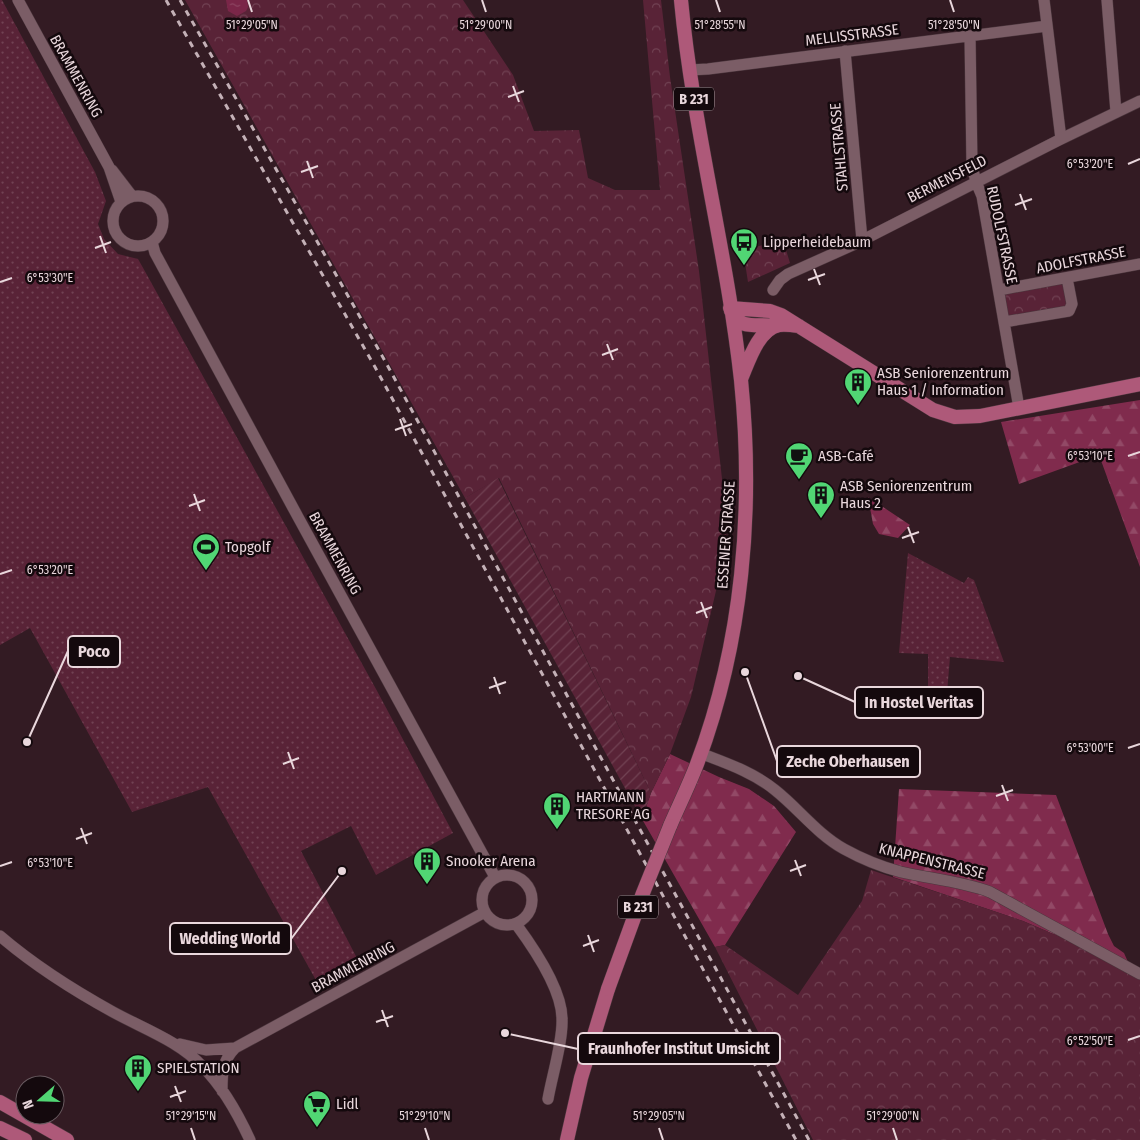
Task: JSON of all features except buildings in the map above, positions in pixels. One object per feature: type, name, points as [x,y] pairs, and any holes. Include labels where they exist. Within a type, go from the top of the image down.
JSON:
[{"type":"main road","name":"ESSENER STRASSE","points":[[567,1140],[581,1078],[608,989],[643,893],[700,753],[725,668],[733,632],[744,547],[746,466],[741,380],[690,70],[681,0]]},
{"type":"main road","points":[[800,326],[744,324],[734,318],[730,308],[777,313],[800,326],[925,406],[955,417],[969,417],[1140,384]]},
{"type":"main road","points":[[741,380],[757,343],[776,326]]},
{"type":"main road","points":[[0,1102],[67,1140]]},
{"type":"main road","points":[[0,1128],[26,1140]]},
{"type":"street","name":"BRAMMENRING","points":[[18,0],[109,167],[121,202]]},
{"type":"street","points":[[1044,0],[1061,138]]},
{"type":"street","points":[[1107,0],[1116,112]]},
{"type":"street","name":"MELLISSTRASSE","points":[[690,70],[1047,26]]},
{"type":"street","name":"RUDOLFSTRASSE","points":[[970,36],[972,166],[982,196],[1019,408]]},
{"type":"street","name":"STAHLSTRASSE","points":[[845,51],[862,240]]},
{"type":"street","name":"BERMENSFELD","points":[[773,290],[780,280],[788,274],[862,240],[1061,138],[1140,101]]},
{"type":"street","name":"BRAMMENRING","points":[[109,167],[132,196]]},
{"type":"street","points":[[132,196],[142,196],[151,200],[158,206],[162,214],[161,231],[152,242],[142,246],[134,246],[125,242],[117,235],[112,221],[116,208],[121,202],[132,196]]},
{"type":"street","name":"BRAMMENRING","points":[[152,242],[156,253],[298,517],[495,877]]},
{"type":"street","name":"ADOLFSTRASSE","points":[[999,290],[1140,264]]},
{"type":"street","points":[[1004,322],[1069,311],[1072,304],[1067,278]]},
{"type":"street","name":"KNAPPENSTRASSE","points":[[700,753],[759,778],[776,790],[814,827],[844,849],[885,868],[970,885],[990,892],[1140,974]]},
{"type":"street","points":[[507,875],[518,878],[526,884],[530,891],[530,909],[525,917],[516,924],[500,924],[485,912],[482,900],[484,891],[488,883],[495,877],[507,875]]},
{"type":"street","name":"BRAMMENRING","points":[[172,1042],[206,1050],[235,1048],[485,912]]},
{"type":"street","points":[[516,924],[530,942],[554,986],[560,1004],[562,1022],[548,1099]]},
{"type":"street","name":"BRAMMENRING","points":[[0,936],[74,990],[172,1042],[203,1066],[229,1100],[250,1140]]},
{"type":"street","points":[[222,1091],[223,1069],[226,1059],[235,1048]]},
{"type":"green space","points":[[0,0],[2,0],[95,172],[106,201],[98,224],[104,239],[118,254],[138,259],[376,689],[453,833],[376,875],[351,826],[301,851],[359,962],[317,982],[208,787],[132,812],[30,628],[0,645]]},
{"type":"green space","points":[[185,0],[463,0],[513,75],[534,131],[579,130],[588,178],[615,190],[660,190],[643,0],[661,0],[670,77],[699,271],[727,524],[723,561],[691,697],[670,754],[651,793],[499,478],[465,498]]},
{"type":"green space","points":[[783,240],[790,263],[748,282],[743,250]]},
{"type":"green space","points":[[1067,278],[1071,307],[1004,322],[999,290]]},
{"type":"green space","points":[[1140,400],[1140,567],[1099,455],[1019,484],[1001,422]]},
{"type":"green space","points":[[498,478],[651,793],[642,819],[465,498]]},
{"type":"green space","points":[[868,497],[910,525],[898,538],[879,534],[873,524]]},
{"type":"green space","points":[[908,553],[964,583],[968,577],[974,580],[1004,662],[950,657],[945,717],[924,715],[924,691],[928,691],[928,654],[899,653]]},
{"type":"green space","points":[[670,754],[749,789],[774,806],[796,832],[725,945],[715,947],[642,819],[651,793]]},
{"type":"green space","points":[[899,789],[1056,795],[1108,934],[1114,946],[1124,953],[1132,971],[1079,945],[1023,921],[893,877]]},
{"type":"green space","points":[[871,870],[1023,921],[1079,945],[1140,977],[1140,1140],[813,1140],[715,947],[725,945],[798,995],[862,901]]},
{"type":"water","points":[[226,0],[247,0],[248,7],[246,11],[237,16],[228,11]]},
{"type":"railway","points":[[166,0],[375,367],[796,1140]]},
{"type":"railway","points":[[180,0],[385,361],[809,1140]]},
{"type":"place","name":"Lipperheidebaum","points":[[744,266]]},
{"type":"place","name":"ASB Seniorenzentrum Haus 1 / Information","points":[[858,406]]},
{"type":"place","name":"ASB-Café","points":[[799,480]]},
{"type":"place","name":"ASB Seniorenzentrum Haus 2","points":[[821,519]]},
{"type":"place","name":"Topgolf","points":[[206,571]]},
{"type":"place","name":"Zeche Oberhausen","points":[[745,672]]},
{"type":"place","name":"In Hostel Veritas","points":[[798,676]]},
{"type":"place","name":"Poco","points":[[27,742]]},
{"type":"place","name":"HARTMANN TRESORE AG","points":[[557,830]]},
{"type":"place","name":"Wedding World","points":[[342,871]]},
{"type":"place","name":"Snooker Arena","points":[[427,885]]},
{"type":"place","name":"Fraunhofer Institut Umsicht","points":[[505,1033]]},
{"type":"place","name":"SPIELSTATION","points":[[138,1092]]},
{"type":"place","name":"Lidl","points":[[317,1128]]}]
